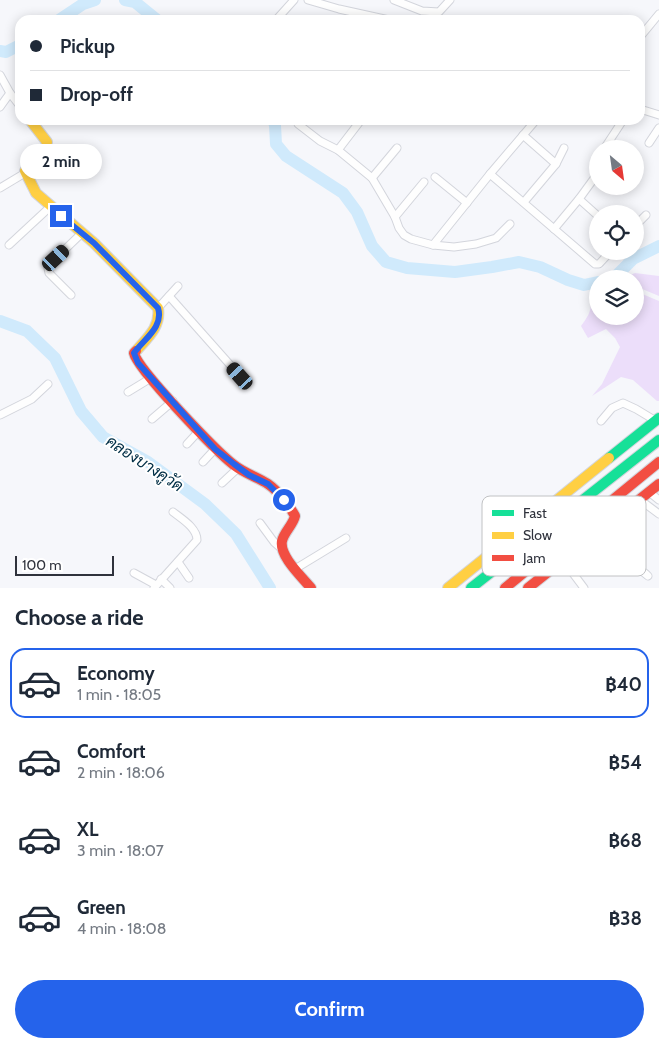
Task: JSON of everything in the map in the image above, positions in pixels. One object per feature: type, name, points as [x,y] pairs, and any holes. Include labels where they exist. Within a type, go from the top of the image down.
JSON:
[{"type":"main road","points":[[34,125],[47,142],[46,148],[24,173],[36,194],[82,233],[158,308],[160,313],[159,323],[134,353],[135,358],[215,449],[238,468],[274,488],[294,512],[294,520],[282,540],[282,549],[285,556],[310,588]]},
{"type":"main road","points":[[563,496],[658,420]]},
{"type":"main road","points":[[587,496],[659,440]]},
{"type":"main road","points":[[618,496],[659,462]]},
{"type":"main road","points":[[644,496],[659,484]]},
{"type":"main road","points":[[448,588],[482,561]]},
{"type":"main road","points":[[471,588],[486,576]]},
{"type":"main road","points":[[505,588],[521,576]]},
{"type":"main road","points":[[528,588],[543,576]]},
{"type":"street","points":[[280,15],[294,0]]},
{"type":"street","points":[[308,0],[366,15]]},
{"type":"street","points":[[397,1],[422,11],[439,12],[450,0]]},
{"type":"street","points":[[421,15],[422,11]]},
{"type":"street","points":[[645,30],[659,14]]},
{"type":"street","points":[[0,75],[15,100]]},
{"type":"street","points":[[0,107],[10,93]]},
{"type":"street","points":[[645,111],[659,115]]},
{"type":"street","points":[[299,125],[320,141],[338,150],[372,178],[404,235],[411,239],[433,245],[454,246],[489,241],[496,238],[510,224]]},
{"type":"street","points":[[338,150],[357,125]]},
{"type":"street","points":[[433,245],[532,125]]},
{"type":"street","points":[[610,140],[620,125]]},
{"type":"street","points":[[648,143],[659,128]]},
{"type":"street","points":[[524,135],[556,164]]},
{"type":"street","points":[[372,178],[397,148]]},
{"type":"street","points":[[524,202],[556,164],[564,148]]},
{"type":"street","points":[[0,188],[24,173]]},
{"type":"street","points":[[490,174],[589,259]]},
{"type":"street","points":[[435,177],[467,203]]},
{"type":"street","points":[[395,217],[424,182]]},
{"type":"street","points":[[554,229],[589,185]]},
{"type":"street","points":[[579,199],[589,208]]},
{"type":"street","points":[[9,245],[50,207]]},
{"type":"street","points":[[71,295],[49,273],[48,268],[82,233]]},
{"type":"street","points":[[590,260],[595,264],[600,264],[604,260]]},
{"type":"street","points":[[158,308],[178,286]]},
{"type":"street","points":[[169,296],[240,376]]},
{"type":"street","points":[[128,392],[151,378]]},
{"type":"street","points":[[0,415],[32,399],[48,384]]},
{"type":"street","points":[[152,419],[173,401]]},
{"type":"street","points":[[601,421],[612,408],[623,404],[658,420]]},
{"type":"street","points":[[187,444],[199,431]]},
{"type":"street","points":[[204,462],[215,449]]},
{"type":"street","points":[[222,483],[238,468]]},
{"type":"street","points":[[649,492],[659,500]]},
{"type":"street","points":[[646,505],[659,514]]},
{"type":"street","points":[[157,584],[198,538],[194,530],[174,512]]},
{"type":"street","points":[[260,523],[282,549]]},
{"type":"street","points":[[295,569],[346,538]]},
{"type":"street","points":[[178,562],[189,578]]},
{"type":"street","points":[[134,573],[170,588]]},
{"type":"street","points":[[575,576],[584,588]]},
{"type":"shaded area","points":[[644,274],[659,276],[659,296],[644,290]]},
{"type":"shaded area","points":[[644,295],[659,301],[659,401],[633,380],[621,377],[592,396],[602,384],[620,347],[615,338],[606,329],[588,338],[581,326],[589,312],[589,325],[644,325]]},
{"type":"waterway","points":[[66,15],[83,4],[95,0]]},
{"type":"waterway","points":[[125,0],[135,2],[151,15]]},
{"type":"waterway","points":[[0,51],[6,52],[15,48]]},
{"type":"waterway","points":[[275,125],[276,144],[286,156],[343,193],[357,212],[372,246],[386,262],[407,268],[455,272],[519,262],[540,267],[568,280],[584,285],[589,284]]},
{"type":"waterway","points":[[622,270],[633,259],[659,246]]},
{"type":"waterway","name":"คลองบางคูวัด","points":[[0,321],[27,331],[55,358],[81,411],[103,437],[148,462],[205,504],[236,534],[270,588]]},
{"type":"traffic: fast","points":[[609,458],[659,418]]},
{"type":"traffic: fast","points":[[588,496],[659,440]]},
{"type":"traffic: fast","points":[[471,588],[486,576]]},
{"type":"traffic: slow","points":[[34,125],[47,142],[46,148],[25,171],[36,193],[94,243],[158,308],[155,327],[149,337],[136,351]]},
{"type":"traffic: slow","points":[[562,496],[609,458]]},
{"type":"traffic: slow","points":[[448,588],[482,561]]},
{"type":"traffic: jam","points":[[136,351],[134,353],[138,362],[148,375],[212,444],[238,468],[272,487],[286,503],[295,516],[283,538],[282,547],[287,560],[311,588]]},
{"type":"traffic: jam","points":[[617,496],[659,462]]},
{"type":"traffic: jam","points":[[644,496],[659,484]]},
{"type":"traffic: jam","points":[[505,588],[520,576]]},
{"type":"traffic: jam","points":[[528,588],[543,576]]},
{"type":"route","points":[[61,216],[94,243],[158,308],[160,313],[159,323],[134,353],[138,363],[215,449],[249,475],[274,488],[284,500]]}]
